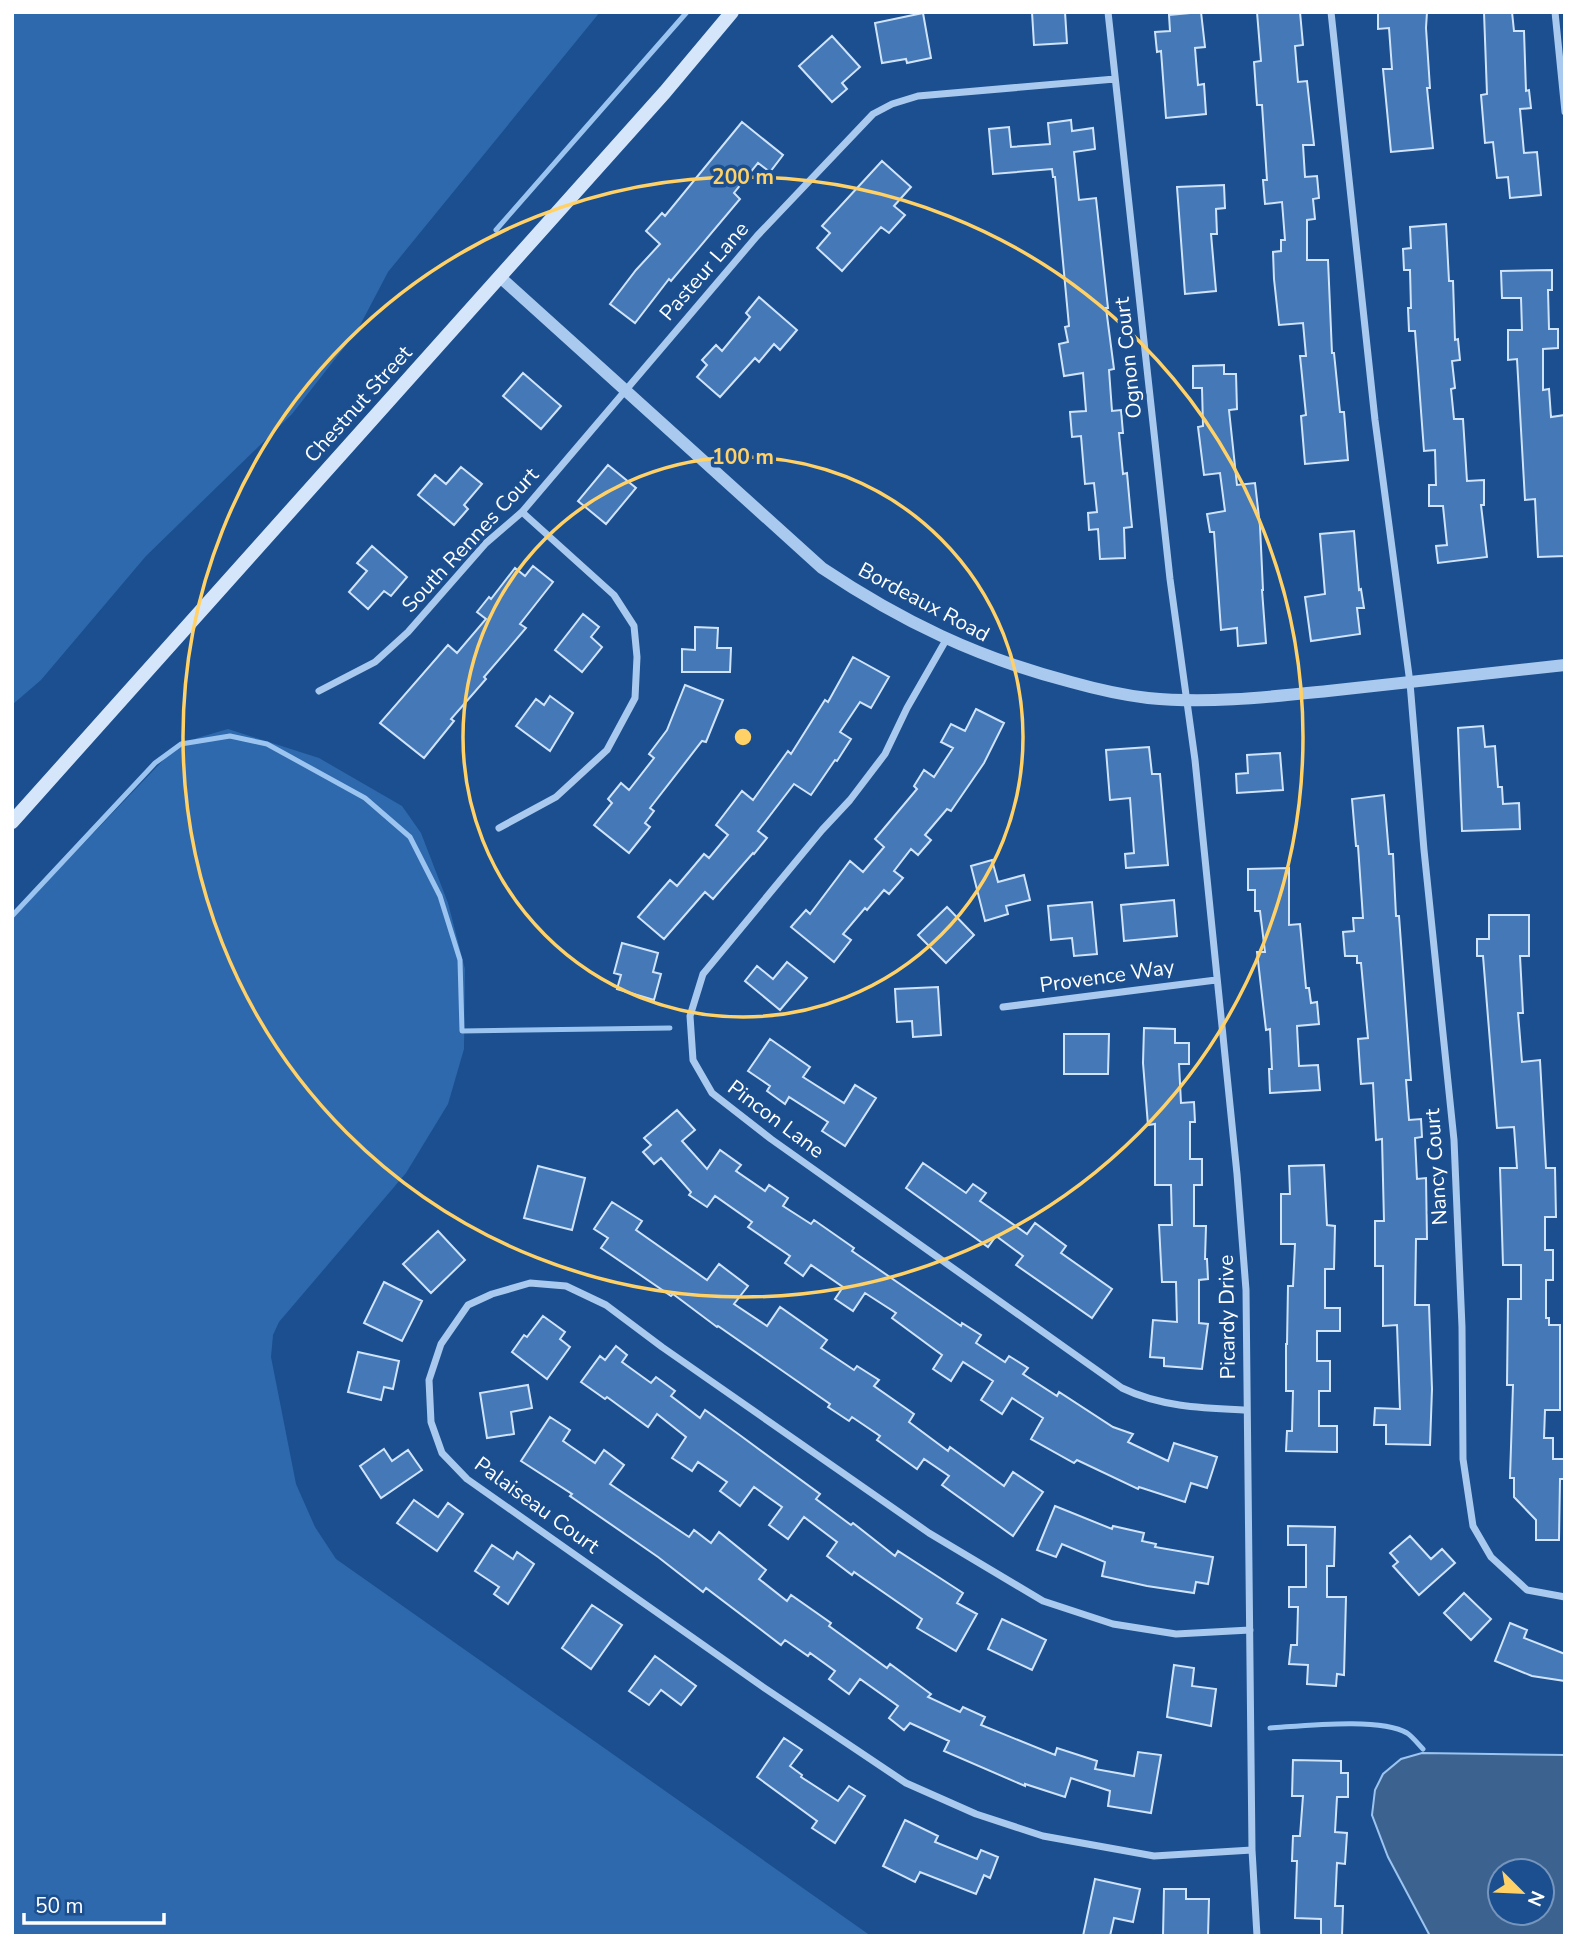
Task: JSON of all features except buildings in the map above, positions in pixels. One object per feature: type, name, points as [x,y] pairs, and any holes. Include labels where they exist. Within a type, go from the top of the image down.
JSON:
[{"type":"main road","name":"Chestnut Street","points":[[12,822],[665,92],[732,12]]},
{"type":"street","name":"Ognon Court","points":[[1108,12],[1170,579],[1187,699]]},
{"type":"street","points":[[1331,12],[1375,420],[1410,683]]},
{"type":"street","points":[[1555,12],[1565,112]]},
{"type":"street","name":"Pasteur Lane","points":[[625,388],[757,236],[873,114],[892,104],[918,96],[1115,79]]},
{"type":"street","name":"Bordeaux Road","points":[[500,277],[822,568],[873,602],[946,640],[987,657],[1038,674],[1101,690],[1148,698],[1187,699],[1263,698],[1565,665]]},
{"type":"street","name":"South Rennes Court","points":[[319,691],[375,662],[408,632],[486,543],[522,512],[625,388]]},
{"type":"street","points":[[499,828],[556,797],[607,750],[635,698],[637,657],[634,626],[614,595],[522,512]]},
{"type":"street","name":"Pincon Lane","points":[[946,640],[907,708],[885,754],[850,800],[703,974],[690,1016],[693,1060],[712,1093],[771,1139],[1122,1388],[1142,1398],[1183,1407],[1246,1410]]},
{"type":"street","name":"Nancy Court","points":[[1410,683],[1454,1140],[1462,1327],[1463,1459],[1473,1526],[1491,1557],[1527,1590],[1565,1597]]},
{"type":"street","name":"Picardy Drive","points":[[1187,699],[1210,897],[1246,1290],[1252,1850],[1257,1936]]},
{"type":"street","name":"Provence Way","points":[[1003,1007],[1216,979]]},
{"type":"street","name":"Palaiseau Court","points":[[1250,1630],[1176,1634],[1113,1625],[1043,1601],[929,1533],[606,1305],[566,1286],[530,1283],[492,1294],[468,1305],[441,1344],[429,1380],[431,1422],[442,1453],[467,1479],[763,1687],[906,1783],[976,1814],[1043,1836],[1154,1856],[1252,1850]]},
{"type":"shaded area","points":[[12,12],[600,12],[388,272],[357,331],[292,414],[146,556],[41,680],[12,705]]},
{"type":"shaded area","points":[[228,729],[319,758],[402,806],[421,833],[448,903],[465,969],[464,1049],[448,1104],[406,1173],[279,1322],[273,1335],[271,1357],[296,1484],[315,1527],[336,1559],[871,1936],[12,1936],[12,918],[172,751],[197,738]]},
{"type":"shaded area","points":[[1422,1753],[1565,1755],[1565,1936],[1430,1936],[1388,1857],[1372,1815],[1375,1790],[1383,1774],[1401,1759]]},
{"type":"waterway","points":[[496,230],[687,12]]},
{"type":"waterway","points":[[12,916],[155,763],[181,744],[230,736],[267,744],[365,798],[410,837],[440,896],[460,960],[462,1031],[670,1028]]},
{"type":"waterway","points":[[1270,1728],[1379,1725],[1407,1733],[1423,1749]]}]
